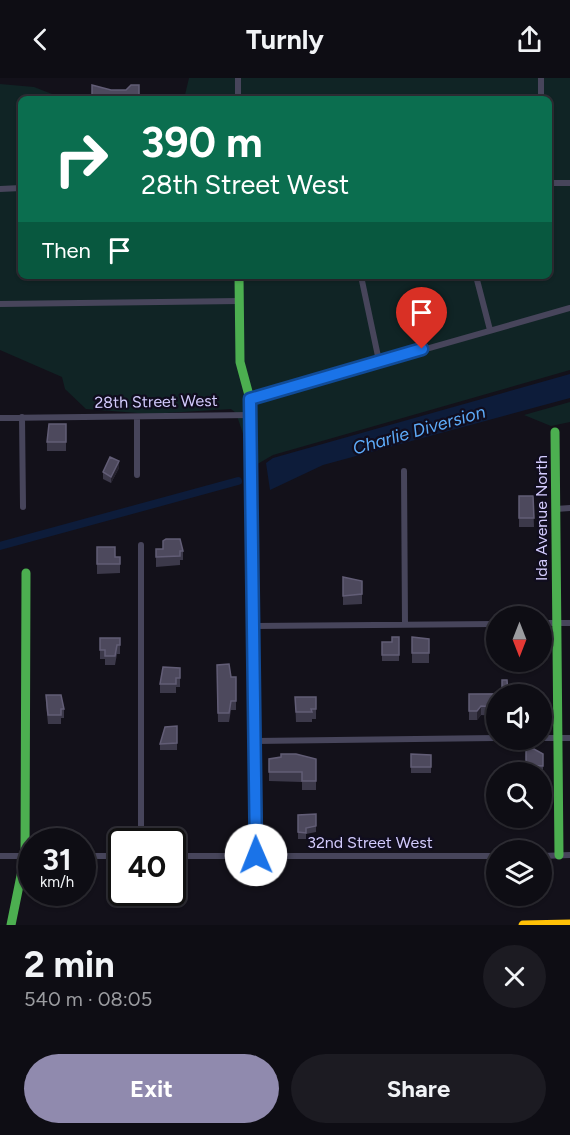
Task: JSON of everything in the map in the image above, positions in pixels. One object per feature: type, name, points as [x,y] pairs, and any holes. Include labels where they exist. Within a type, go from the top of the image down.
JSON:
[{"type":"street","points":[[238,78],[238,96]]},
{"type":"street","points":[[541,78],[541,96]]},
{"type":"street","points":[[552,183],[570,183]]},
{"type":"street","points":[[0,189],[18,188]]},
{"type":"street","points":[[239,279],[241,372],[250,399],[256,855]]},
{"type":"street","points":[[362,279],[379,361]]},
{"type":"street","points":[[477,279],[490,330]]},
{"type":"street","points":[[0,304],[240,301]]},
{"type":"street","points":[[250,399],[570,308]]},
{"type":"street","name":"28th Street West","points":[[0,418],[250,415]]},
{"type":"street","points":[[22,417],[23,507]]},
{"type":"street","points":[[137,417],[137,475]]},
{"type":"street","name":"Ida Avenue North","points":[[555,432],[559,855]]},
{"type":"street","points":[[404,471],[405,624]]},
{"type":"street","points":[[556,508],[570,508]]},
{"type":"street","points":[[141,545],[141,828]]},
{"type":"street","points":[[26,573],[28,828]]},
{"type":"street","points":[[552,623],[570,623]]},
{"type":"street","points":[[253,626],[486,624]]},
{"type":"street","points":[[255,741],[486,738]]},
{"type":"street","points":[[552,738],[570,738]]},
{"type":"street","points":[[552,855],[570,855]]},
{"type":"street","points":[[0,856],[18,856]]},
{"type":"street","name":"32nd Street West","points":[[186,856],[486,856]]},
{"type":"street","points":[[11,925],[12,904],[18,890]]},
{"type":"street","points":[[523,925],[570,924]]},
{"type":"green space","points":[[189,78],[570,78],[570,370],[273,455],[254,466],[236,413],[231,409],[150,414],[86,409],[65,389],[62,377],[0,350],[0,84],[34,87],[57,96],[18,96],[18,279],[552,279],[552,96],[185,96]]},
{"type":"green space","points":[[570,402],[570,422],[551,426],[524,415]]},
{"type":"water","points":[[570,374],[570,398],[323,465],[270,490],[266,463],[273,458]]},
{"type":"building","points":[[92,85],[111,90],[126,90],[131,85],[139,85],[139,96],[92,96]]},
{"type":"building","points":[[49,424],[66,424],[66,442],[47,442]]},
{"type":"building","points":[[110,457],[119,461],[111,477],[103,472]]},
{"type":"building","points":[[519,496],[533,496],[534,518],[519,518]]},
{"type":"building","points":[[180,539],[183,551],[180,551],[180,556],[156,557],[156,549],[163,549],[163,541]]},
{"type":"building","points":[[97,547],[115,547],[115,557],[120,557],[120,564],[97,564]]},
{"type":"building","points":[[343,577],[362,581],[362,594],[343,596]]},
{"type":"building","points":[[392,637],[399,637],[399,655],[382,655],[382,642],[392,642]]},
{"type":"building","points":[[412,637],[429,639],[429,653],[412,653]]},
{"type":"building","points":[[100,638],[120,638],[120,645],[117,645],[115,656],[105,656],[105,650],[100,650]]},
{"type":"building","points":[[229,664],[231,677],[236,677],[236,701],[231,701],[229,713],[218,713],[217,665]]},
{"type":"building","points":[[163,667],[180,668],[180,678],[176,678],[176,684],[160,684]]},
{"type":"building","points":[[469,694],[486,694],[486,706],[481,706],[477,711],[469,711]]},
{"type":"building","points":[[46,695],[61,695],[64,709],[61,709],[61,715],[48,715]]},
{"type":"building","points":[[295,697],[316,697],[316,709],[311,709],[312,712],[296,712]]},
{"type":"building","points":[[177,726],[177,743],[160,744],[165,727]]},
{"type":"building","points":[[526,750],[536,750],[543,754],[543,762],[526,762]]},
{"type":"building","points":[[281,754],[296,754],[316,759],[316,781],[302,781],[302,772],[269,772],[269,759],[281,757]]},
{"type":"building","points":[[411,754],[431,755],[431,767],[411,767]]},
{"type":"building","points":[[316,814],[316,826],[306,828],[306,833],[298,832],[298,815]]},
{"type":"waterway","name":"Charlie Diversion","points":[[0,546],[238,481]]},
{"type":"traffic: fast","points":[[239,279],[240,362],[250,399],[252,432],[254,635]]},
{"type":"traffic: fast","points":[[555,432],[559,855]]},
{"type":"traffic: fast","points":[[11,925],[25,856],[26,573]]},
{"type":"traffic: slow","points":[[254,635],[256,855]]},
{"type":"traffic: slow","points":[[523,925],[570,924]]},
{"type":"route","points":[[256,855],[253,483],[250,399],[422,349]]}]
